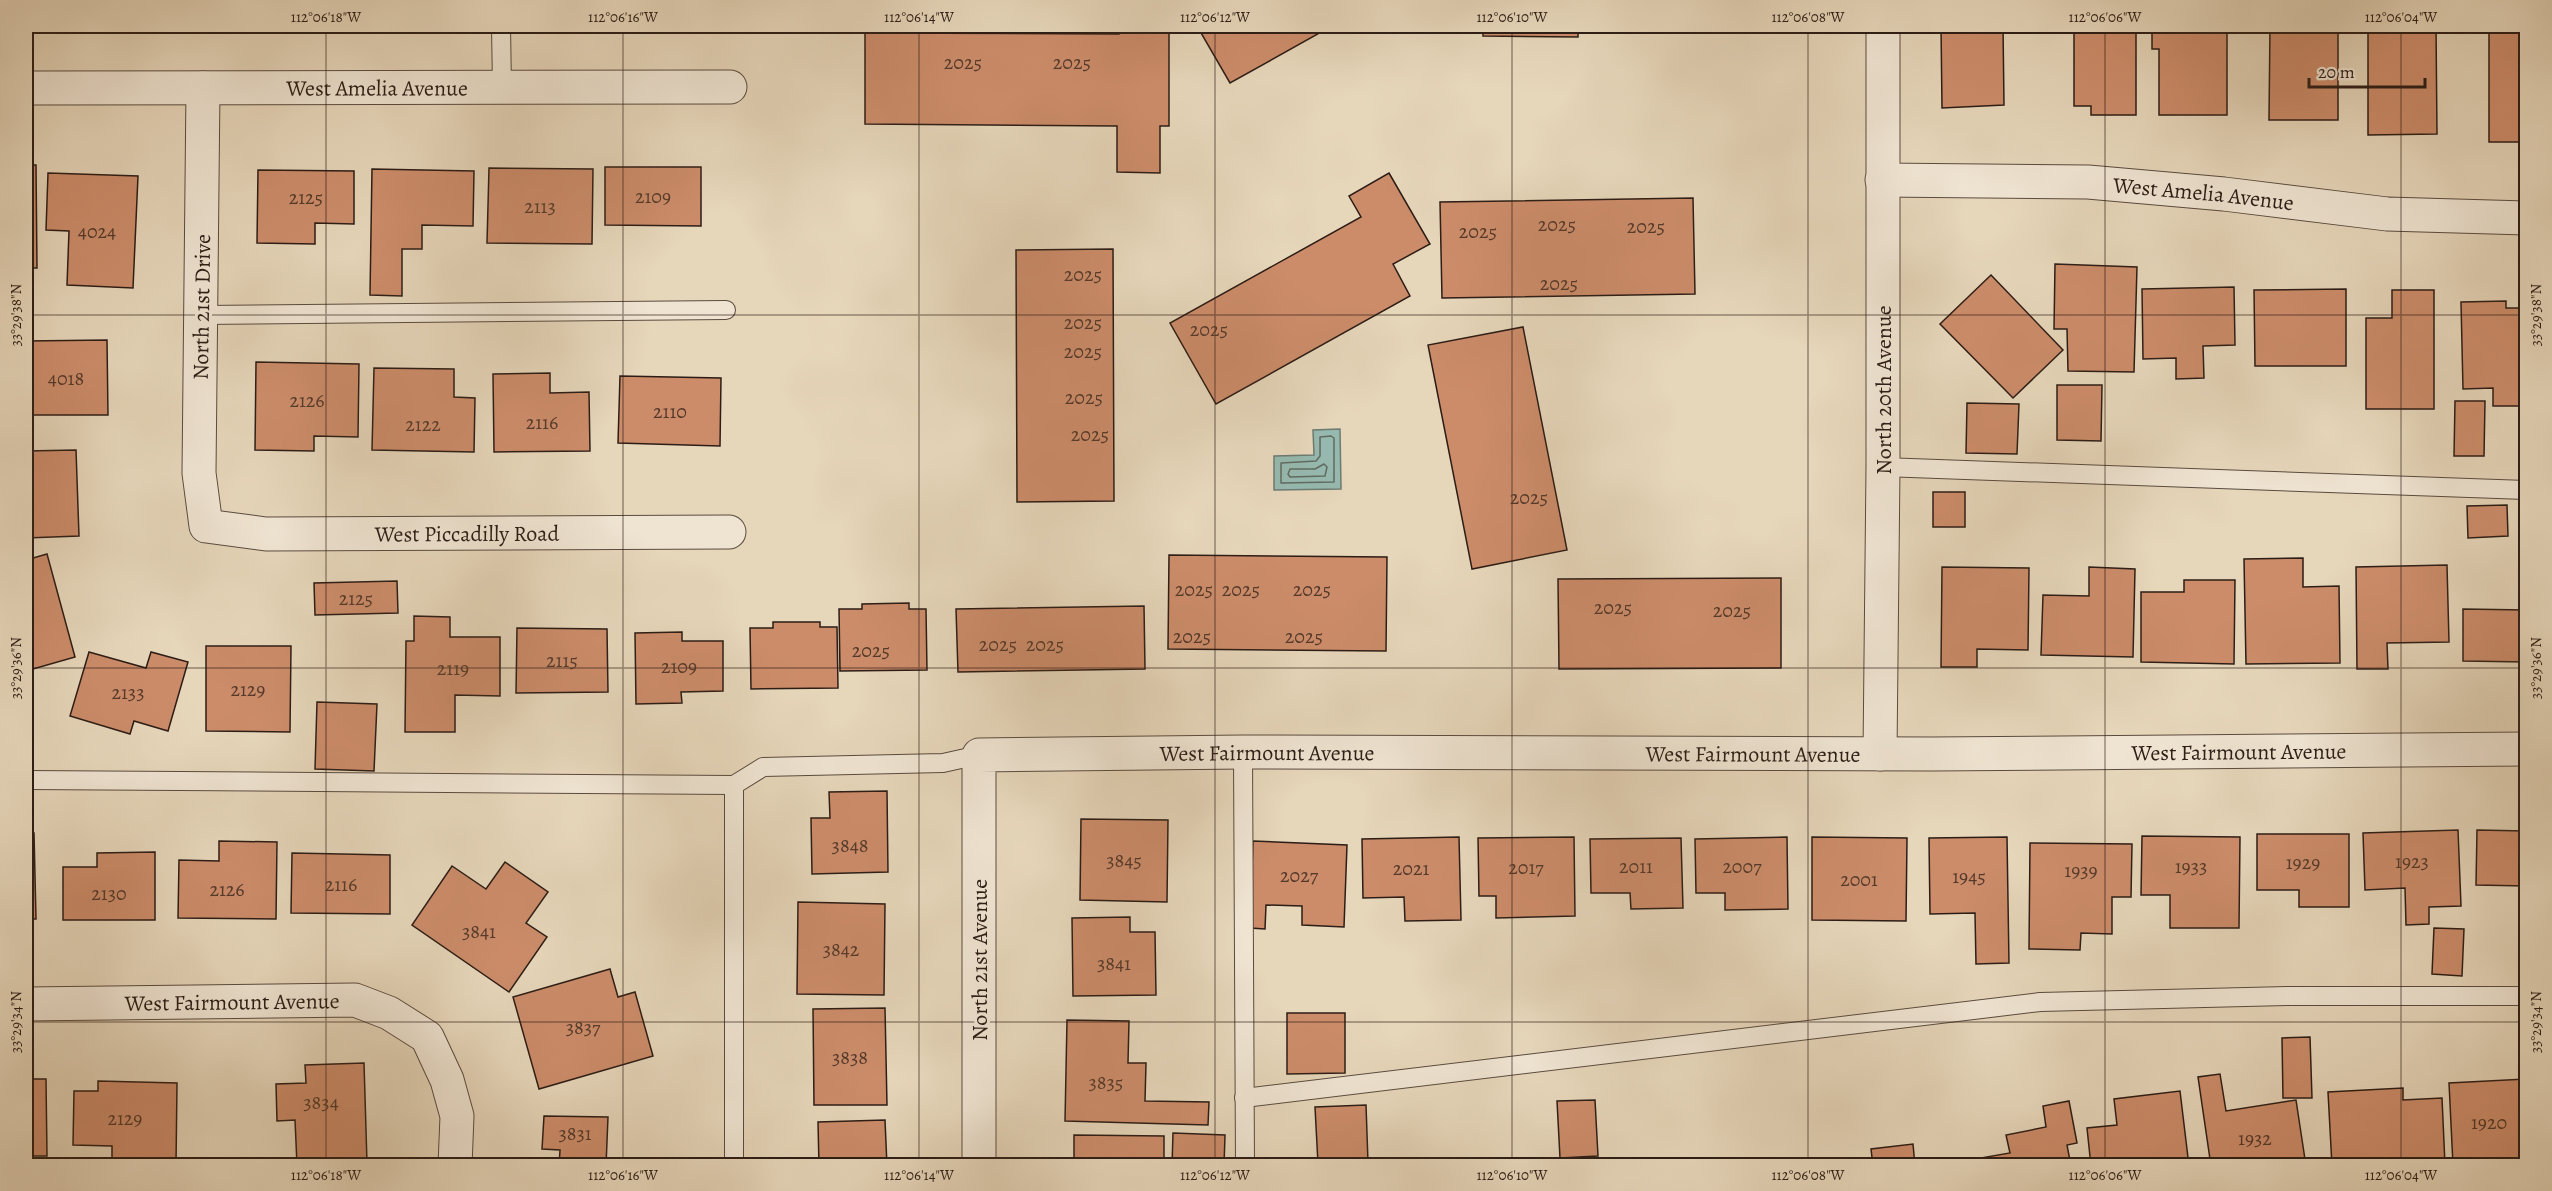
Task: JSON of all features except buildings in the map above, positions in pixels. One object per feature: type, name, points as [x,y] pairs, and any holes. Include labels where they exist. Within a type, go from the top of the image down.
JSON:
[{"type":"street","name":"North 20th Avenue","points":[[1880,754],[1883,467],[1883,26]]},
{"type":"street","name":"West Amelia Avenue","points":[[26,88],[730,87]]},
{"type":"street","name":"North 21st Drive","points":[[203,88],[199,473],[206,526]]},
{"type":"street","name":"West Amelia Avenue","points":[[1882,180],[2088,182],[2224,194],[2387,214],[2526,218]]},
{"type":"street","name":"West Piccadilly Road","points":[[206,526],[266,534],[729,532]]},
{"type":"street","name":"West Fairmount Avenue","points":[[979,755],[1243,752],[1880,754],[2526,749]]},
{"type":"street","name":"North 21st Avenue","points":[[979,755],[979,1166]]},
{"type":"street","name":"West Fairmount Avenue","points":[[26,1004],[355,1000],[389,1012],[427,1037],[447,1080],[457,1116],[455,1166]]},
{"type":"lane","points":[[501,26],[502,88]]},
{"type":"lane","points":[[201,315],[726,310]]},
{"type":"lane","points":[[1883,467],[2526,490]]},
{"type":"lane","points":[[1243,752],[1245,1166]]},
{"type":"lane","points":[[26,780],[734,785],[763,767],[943,763],[979,755]]},
{"type":"lane","points":[[734,785],[734,1166]]},
{"type":"lane","points":[[1245,1098],[2040,1002],[2287,996],[2526,996]]},
{"type":"water","points":[[1340,429],[1341,489],[1274,490],[1274,456],[1314,455],[1313,430]]}]
